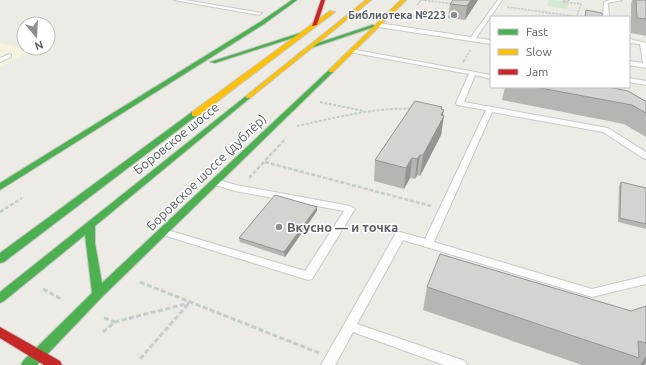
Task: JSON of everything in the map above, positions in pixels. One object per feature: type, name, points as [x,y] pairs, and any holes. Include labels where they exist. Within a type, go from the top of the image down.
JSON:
[{"type":"street","points":[[0,187],[262,23],[295,0]]},
{"type":"street","points":[[314,25],[324,0]]},
{"type":"street","name":"Боровское шоссе","points":[[0,298],[369,0]]},
{"type":"street","name":"Боровское шоссе (дублёр)","points":[[28,365],[98,294],[404,0]]},
{"type":"street","name":"Боровское шоссе","points":[[0,259],[342,4]]},
{"type":"street","points":[[312,46],[378,25]]},
{"type":"street","points":[[181,73],[302,34]]},
{"type":"street","points":[[90,224],[90,243],[98,294]]},
{"type":"street","points":[[0,332],[39,354],[55,365]]},
{"type":"lane","points":[[176,0],[258,13]]},
{"type":"lane","points":[[475,40],[485,21],[500,0]]},
{"type":"lane","points":[[606,16],[606,2],[620,0]]},
{"type":"lane","points":[[485,21],[490,22]]},
{"type":"lane","points":[[378,25],[490,42]]},
{"type":"lane","points":[[630,41],[643,43],[646,66],[630,63]]},
{"type":"lane","points":[[351,51],[490,77]]},
{"type":"lane","points":[[0,60],[9,56]]},
{"type":"lane","points":[[473,73],[460,103],[605,130],[646,156]]},
{"type":"lane","points":[[630,80],[646,83]]},
{"type":"lane","points":[[428,244],[490,109]]},
{"type":"lane","points":[[164,232],[308,276],[350,209],[235,188],[215,182]]},
{"type":"lane","points":[[330,361],[400,235],[592,293],[646,280]]},
{"type":"lane","points":[[349,326],[460,365]]},
{"type":"path","points":[[421,0],[453,4]]},
{"type":"path","points":[[563,1],[570,0]]},
{"type":"path","points":[[496,5],[578,16],[580,4],[563,1]]},
{"type":"path","points":[[458,71],[475,40]]},
{"type":"path","points":[[320,102],[367,112]]},
{"type":"path","points":[[297,126],[367,112],[395,108],[403,110],[416,109]]},
{"type":"path","points":[[403,110],[407,114]]},
{"type":"path","points":[[265,162],[444,209]]},
{"type":"path","points":[[0,212],[22,198]]},
{"type":"path","points":[[138,281],[330,361]]},
{"type":"path","points":[[36,286],[70,303]]},
{"type":"path","points":[[103,332],[115,322],[190,303]]},
{"type":"path","points":[[140,359],[190,303]]},
{"type":"path","points":[[104,318],[115,322]]},
{"type":"shaded area","points":[[0,43],[16,47],[16,56],[22,56],[0,66]]},
{"type":"green space","points":[[549,0],[569,2],[567,9],[547,6]]},
{"type":"building","points":[[453,0],[471,0],[467,6],[450,4]]},
{"type":"building","points":[[636,0],[646,0],[646,19],[637,18]]},
{"type":"building","points":[[586,10],[602,13],[602,16],[585,16]]},
{"type":"building","points":[[540,88],[613,88],[628,91],[646,101],[646,113],[632,105]]},
{"type":"building","points":[[415,101],[442,107],[441,109],[444,110],[441,115],[444,116],[423,155],[420,155],[417,159],[412,158],[406,168],[375,160]]},
{"type":"building","points":[[621,182],[646,188],[646,224],[620,218]]},
{"type":"building","name":"Вкусно — и точка","points":[[275,195],[317,207],[284,252],[239,238]]},
{"type":"building","points":[[440,254],[631,311],[646,306],[646,343],[638,341],[639,358],[427,287]]},
{"type":"traffic: fast","points":[[0,187],[262,23],[295,0]]},
{"type":"traffic: fast","points":[[312,46],[374,26]]},
{"type":"traffic: fast","points":[[213,62],[302,34]]},
{"type":"traffic: fast","points":[[28,365],[98,294],[331,71]]},
{"type":"traffic: fast","points":[[0,298],[248,97]]},
{"type":"traffic: fast","points":[[0,259],[195,114]]},
{"type":"traffic: fast","points":[[90,224],[90,243],[98,294]]},
{"type":"traffic: slow","points":[[248,97],[369,0]]},
{"type":"traffic: slow","points":[[331,71],[404,0]]},
{"type":"traffic: slow","points":[[195,114],[332,12]]},
{"type":"traffic: jam","points":[[314,25],[323,0]]},
{"type":"traffic: jam","points":[[0,332],[55,365]]},
{"type":"place","name":"Библиотека №223","points":[[454,15]]},
{"type":"place","name":"Вкусно — и точка","points":[[279,227]]}]
